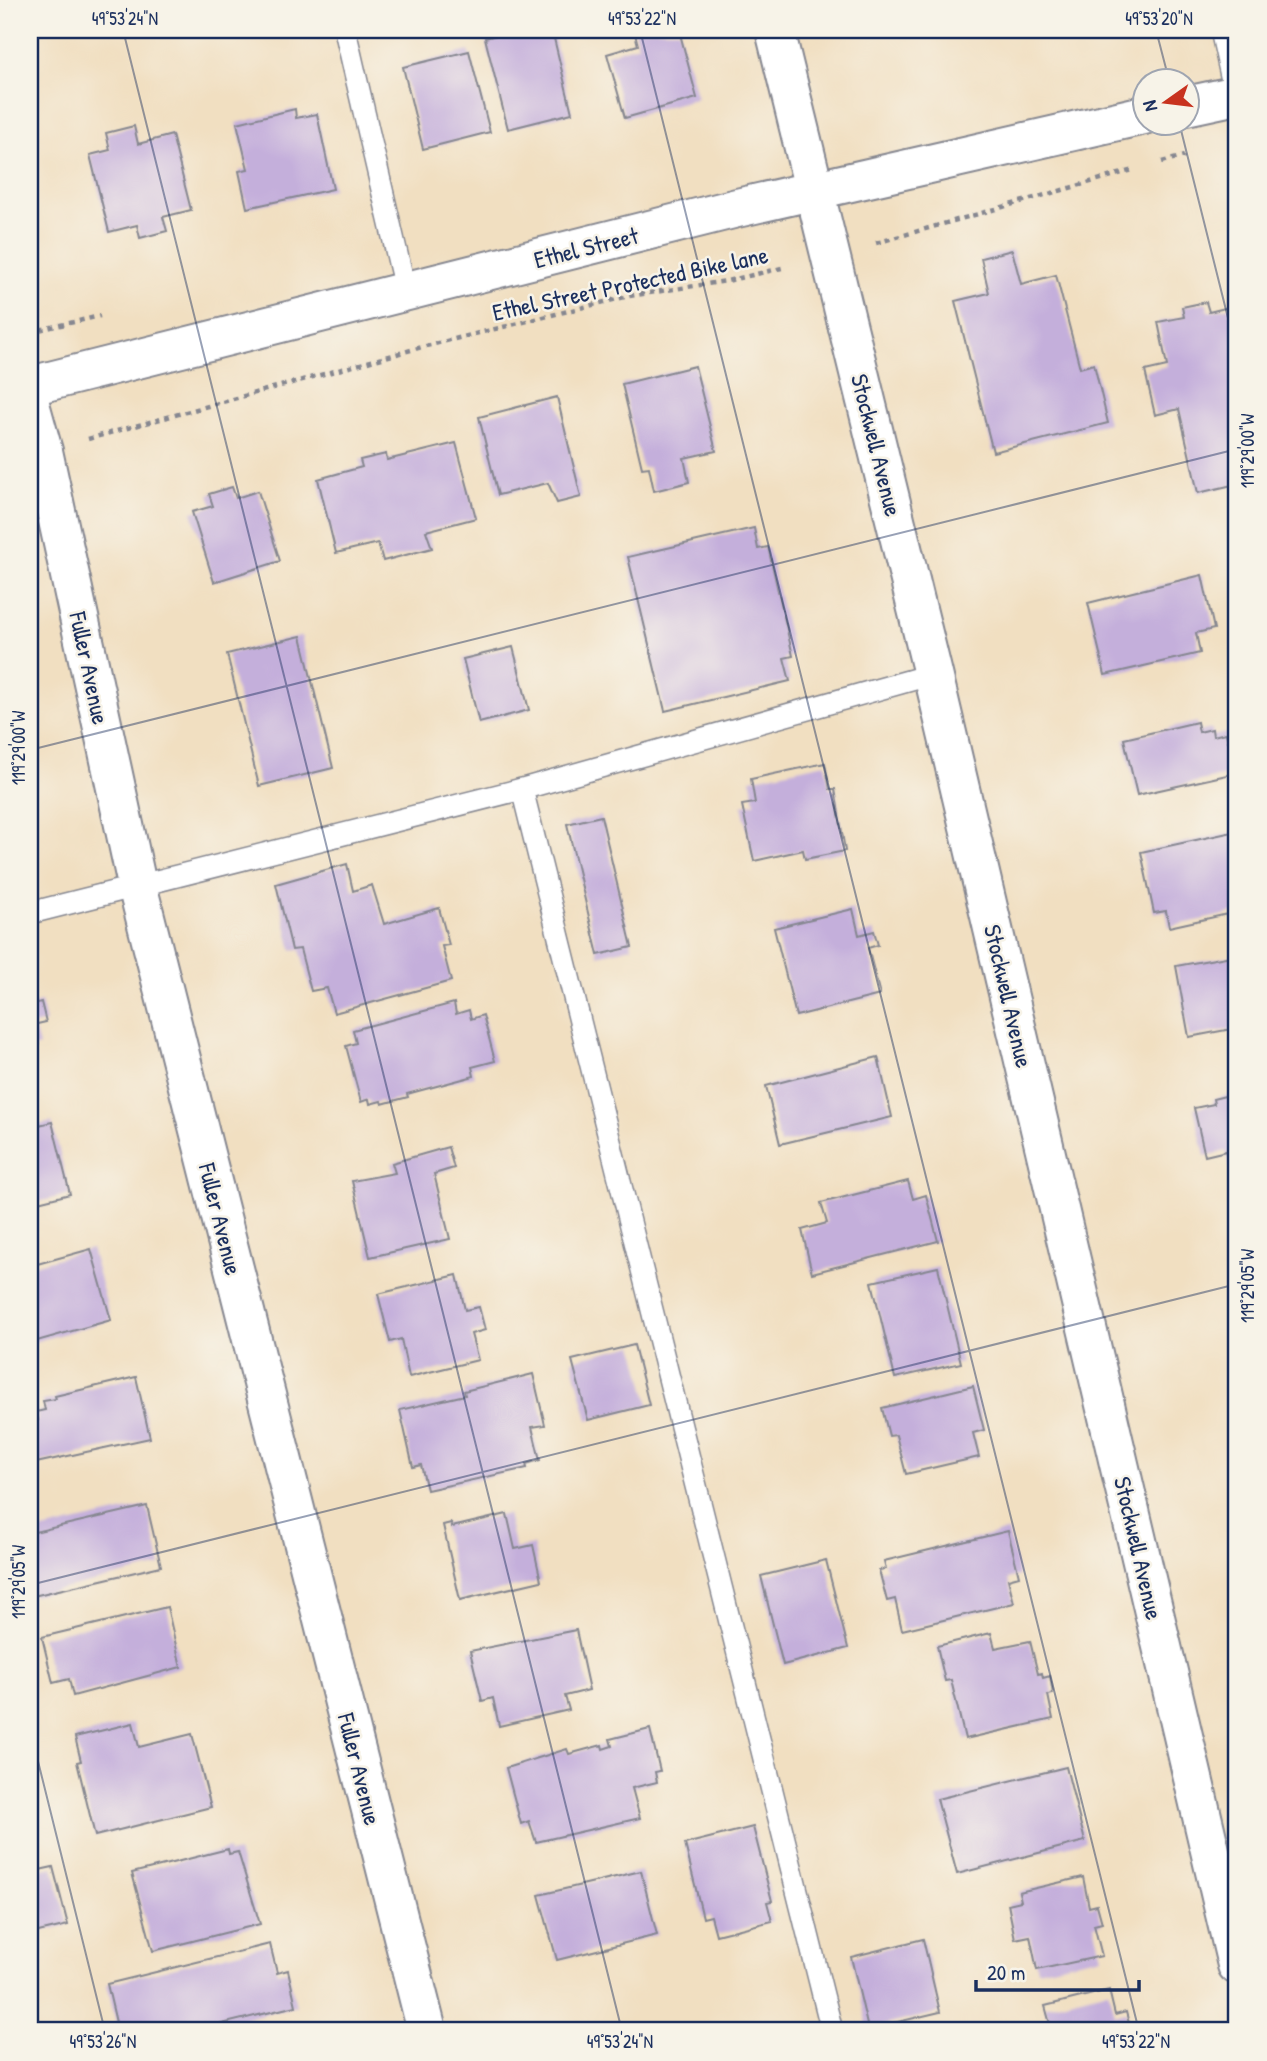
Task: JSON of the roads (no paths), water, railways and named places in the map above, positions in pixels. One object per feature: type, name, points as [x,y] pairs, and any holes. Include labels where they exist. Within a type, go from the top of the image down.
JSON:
[{"type":"street","name":"Stockwell Avenue","points":[[775,30],[933,674],[1237,1965]]},
{"type":"street","points":[[1200,104],[1236,98]]},
{"type":"street","name":"Ethel Street","points":[[30,386],[814,190],[1130,119]]},
{"type":"street","name":"Fuller Avenue","points":[[30,404],[43,451],[137,885],[427,2031]]},
{"type":"lane","points":[[345,30],[406,293]]},
{"type":"lane","points":[[1221,30],[1236,98]]},
{"type":"lane","points":[[30,913],[522,789],[933,674]]},
{"type":"lane","points":[[522,789],[832,2031]]}]
